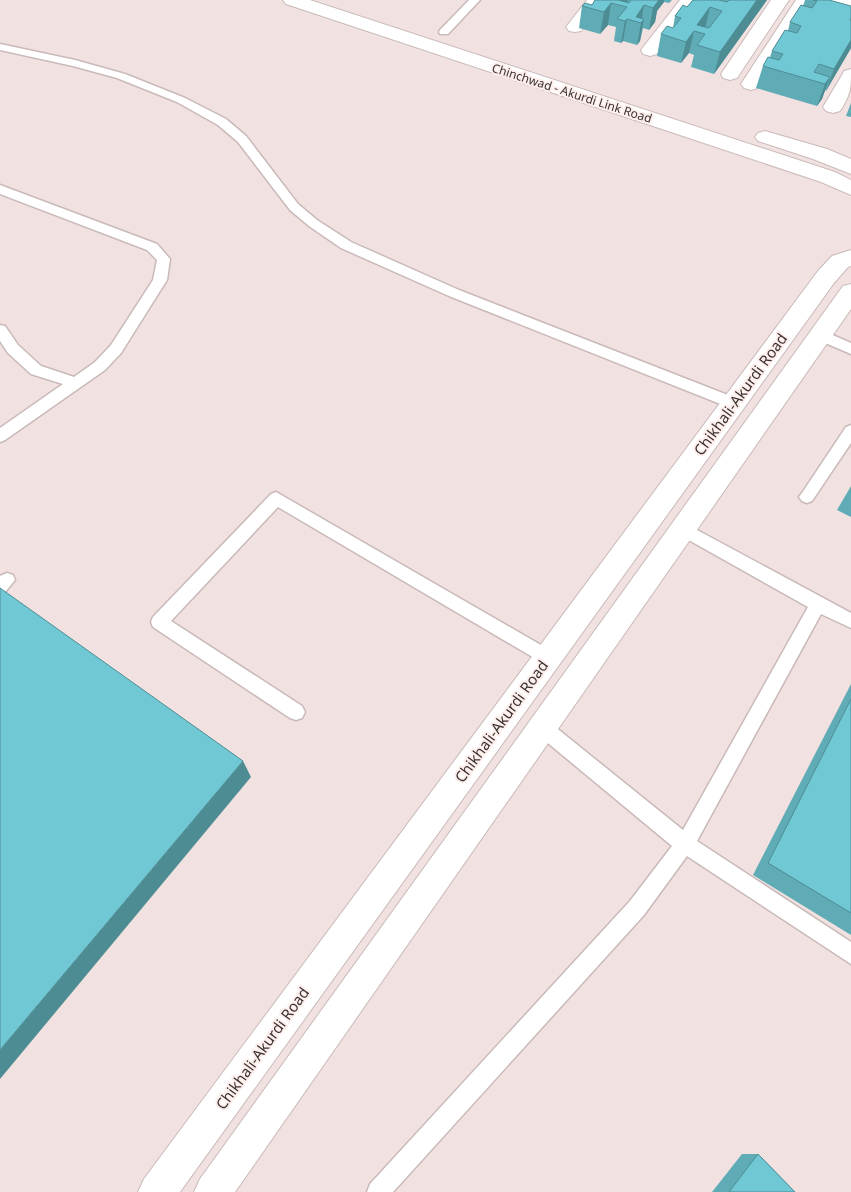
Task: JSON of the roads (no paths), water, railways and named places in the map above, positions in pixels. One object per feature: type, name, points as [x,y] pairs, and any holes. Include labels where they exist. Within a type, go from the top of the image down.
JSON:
[{"type":"main road","name":"Chinchwad - Akurdi Link Road","points":[[346,0],[604,84]]},
{"type":"main road","points":[[575,27],[596,0]]},
{"type":"main road","points":[[650,50],[689,0]]},
{"type":"main road","points":[[730,74],[780,0]]},
{"type":"main road","points":[[751,84],[805,0]]},
{"type":"main road","points":[[840,0],[851,3]]},
{"type":"main road","name":"Chinchwad - Akurdi Link Road","points":[[297,1],[828,177],[851,188]]},
{"type":"main road","points":[[833,107],[851,75]]},
{"type":"main road","points":[[745,130],[820,154],[851,167]]},
{"type":"main road","name":"Chikhali-Akurdi Road","points":[[157,1192],[826,277],[840,261],[851,258]]},
{"type":"main road","name":"Chikhali-Akurdi Road","points":[[213,1192],[851,292]]},
{"type":"lane","points":[[456,0],[473,2]]},
{"type":"lane","points":[[444,32],[473,2]]},
{"type":"lane","points":[[0,47],[121,76],[181,100],[222,122],[242,139],[294,207],[313,223],[346,245],[454,293],[733,403]]},
{"type":"lane","points":[[0,188],[152,247],[164,259],[160,280],[116,349],[100,366],[0,436]]},
{"type":"lane","points":[[0,330],[12,349],[36,370],[75,383]]},
{"type":"lane","points":[[821,335],[851,349]]},
{"type":"lane","points":[[807,497],[851,431]]},
{"type":"lane","points":[[296,712],[160,622],[276,498],[547,658]]},
{"type":"lane","points":[[684,529],[851,621]]},
{"type":"lane","points":[[378,1192],[637,908],[685,844],[818,604]]},
{"type":"lane","points":[[543,728],[685,844],[851,954]]}]
